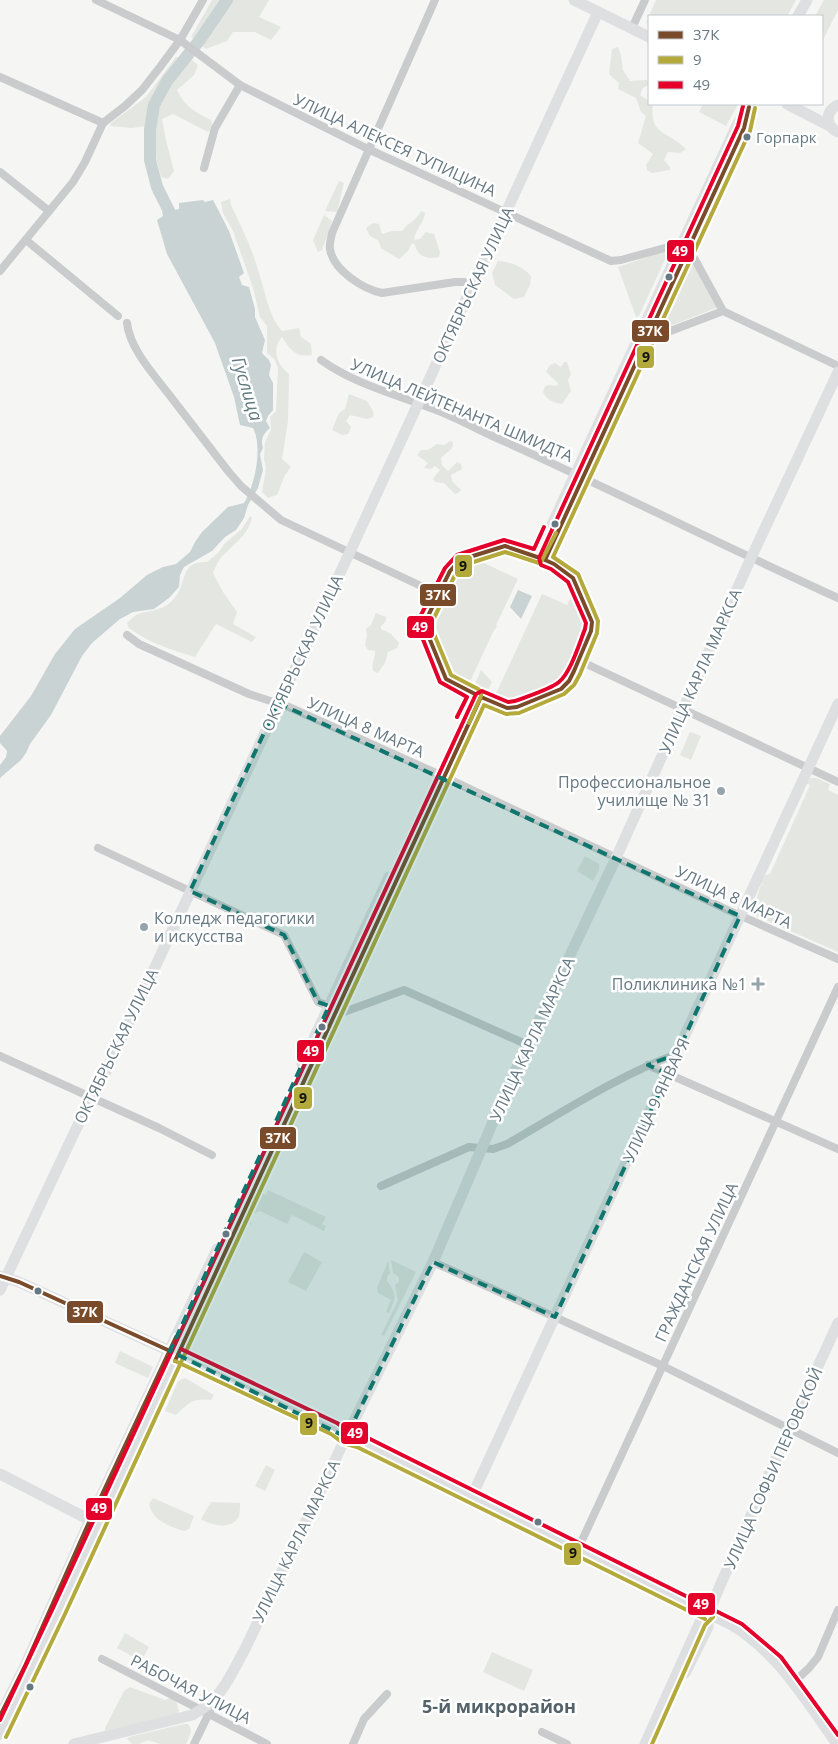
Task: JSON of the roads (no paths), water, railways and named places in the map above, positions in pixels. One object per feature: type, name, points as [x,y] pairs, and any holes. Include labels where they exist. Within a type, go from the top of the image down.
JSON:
[{"type":"street","name":"УЛИЦА АЛЕКСЕЯ ТУПИЦИНА","points":[[96,0],[183,43],[240,85],[368,149],[611,261],[672,246],[684,249]]},
{"type":"street","points":[[0,271],[77,175],[104,123],[126,106],[142,90],[183,43],[203,0]]},
{"type":"street","points":[[435,0],[332,233],[330,250],[337,264],[354,281],[382,293],[455,282],[464,282],[472,286]]},
{"type":"street","points":[[574,0],[648,36]]},
{"type":"street","points":[[632,28],[645,0]]},
{"type":"street","points":[[799,15],[807,0]]},
{"type":"street","name":"ОКТЯБРЬСКАЯ УЛИЦА","points":[[0,1290],[3,1277],[102,1080],[349,554],[598,12]]},
{"type":"street","points":[[0,77],[104,123]]},
{"type":"street","points":[[204,168],[215,128],[240,85]]},
{"type":"street","points":[[580,476],[684,249],[744,128],[750,105]]},
{"type":"street","points":[[789,105],[834,129]]},
{"type":"street","points":[[806,113],[821,113],[836,105]]},
{"type":"street","points":[[834,129],[828,117],[836,105]]},
{"type":"street","points":[[0,172],[48,211]]},
{"type":"street","points":[[26,240],[118,316]]},
{"type":"street","points":[[684,249],[693,256],[723,311],[838,366]]},
{"type":"street","points":[[541,558],[650,331],[684,249]]},
{"type":"street","points":[[650,331],[660,335],[723,311]]},
{"type":"street","points":[[126,323],[128,334],[134,346],[152,372],[241,486],[263,506],[281,520],[349,554],[438,594]]},
{"type":"street","name":"УЛИЦА ЛЕЙТЕНАНТА ШМИДТА","points":[[321,360],[334,370],[418,404],[580,476],[838,598]]},
{"type":"street","name":"УЛИЦА КАРЛА МАРКСА","points":[[194,1744],[205,1712],[215,1700],[245,1648],[346,1437],[433,1262],[528,1045],[616,858],[751,558],[838,372]]},
{"type":"street","points":[[505,546],[541,558],[554,564],[572,578],[577,585],[592,622],[592,631],[569,681],[562,689],[517,707],[507,708],[478,696],[446,679],[426,630],[427,618],[454,565],[460,560],[476,554],[505,546]]},
{"type":"street","name":"УЛИЦА 8 МАРТА","points":[[127,635],[139,644],[245,691],[278,703],[441,776],[838,960]]},
{"type":"street","points":[[578,660],[838,782]]},
{"type":"street","points":[[0,1734],[35,1663],[172,1356],[478,696]]},
{"type":"street","name":"УЛИЦА 9 ЯНВАРЯ","points":[[472,1496],[838,704]]},
{"type":"street","points":[[98,848],[284,935],[318,1002],[344,1012],[404,990],[528,1045]]},
{"type":"street","name":"ГРАЖДАНСКАЯ УЛИЦА","points":[[578,1549],[838,987]]},
{"type":"street","points":[[381,1186],[470,1147],[493,1149],[507,1144],[593,1094],[648,1065],[677,1054]]},
{"type":"street","points":[[0,1056],[92,1097],[212,1155]]},
{"type":"street","points":[[648,1065],[838,1150]]},
{"type":"street","points":[[433,1262],[663,1366],[838,1453]]},
{"type":"street","points":[[3,1277],[19,1282],[172,1356],[334,1429],[346,1437],[359,1441],[472,1496],[739,1629],[776,1661],[837,1744]]},
{"type":"street","name":"УЛИЦА СОФЬИ ПЕРОВСКОЙ","points":[[645,1744],[700,1622],[708,1613],[838,1323]]},
{"type":"street","points":[[0,1716],[25,1666],[90,1520],[172,1356]]},
{"type":"street","points":[[0,1474],[90,1520]]},
{"type":"street","points":[[793,1683],[818,1657],[838,1610]]},
{"type":"street","name":"УЛИЦА СОФЬИ ПЕРОВСКОЙ","points":[[653,1744],[704,1637],[708,1627],[708,1613]]},
{"type":"street","name":"РАБОЧАЯ УЛИЦА","points":[[102,1659],[268,1744]]},
{"type":"street","points":[[352,1744],[364,1719],[387,1694]]},
{"type":"street","name":"УЛИЦА КАРЛА МАРКСА","points":[[74,1744],[205,1712]]},
{"type":"street","points":[[177,1720],[194,1719],[199,1726],[199,1733]]},
{"type":"street","points":[[542,1732],[567,1744]]},
{"type":"water","points":[[203,200],[205,202],[213,200],[229,231],[244,273],[239,277],[242,285],[249,287],[255,309],[255,317],[265,340],[262,353],[271,365],[269,375],[273,383],[273,410],[266,421],[270,428],[262,439],[263,448],[260,454],[263,470],[258,488],[248,505],[244,518],[236,530],[225,537],[212,551],[184,567],[180,575],[179,587],[169,598],[154,609],[133,612],[120,619],[92,643],[82,656],[51,715],[30,744],[26,753],[21,760],[0,778],[0,765],[6,757],[7,751],[0,743],[0,736],[31,696],[55,654],[75,629],[120,598],[147,575],[163,567],[176,564],[190,552],[202,532],[228,507],[244,503],[248,495],[256,466],[256,436],[253,428],[240,425],[234,397],[215,343],[167,254],[157,220],[163,216],[162,210],[172,206],[175,210],[179,209],[179,203]]},
{"type":"water","points":[[518,590],[532,596],[521,619],[510,607]]},
{"type":"waterway","name":"Гуслица","points":[[174,221],[157,187],[150,160],[150,130],[154,105],[167,81],[199,41],[227,0]]},
{"type":"place","name":"Горпарк","points":[[747,137]]},
{"type":"place","name":"Профессиональное училище № 31","points":[[721,791]]},
{"type":"place","name":"Колледж педагогики и искусства","points":[[144,927]]},
{"type":"place","name":"Поликлиника №1","points":[[758,984]]},
{"type":"district","name":"5-й микрорайон","points":[[499,1707]]}]
